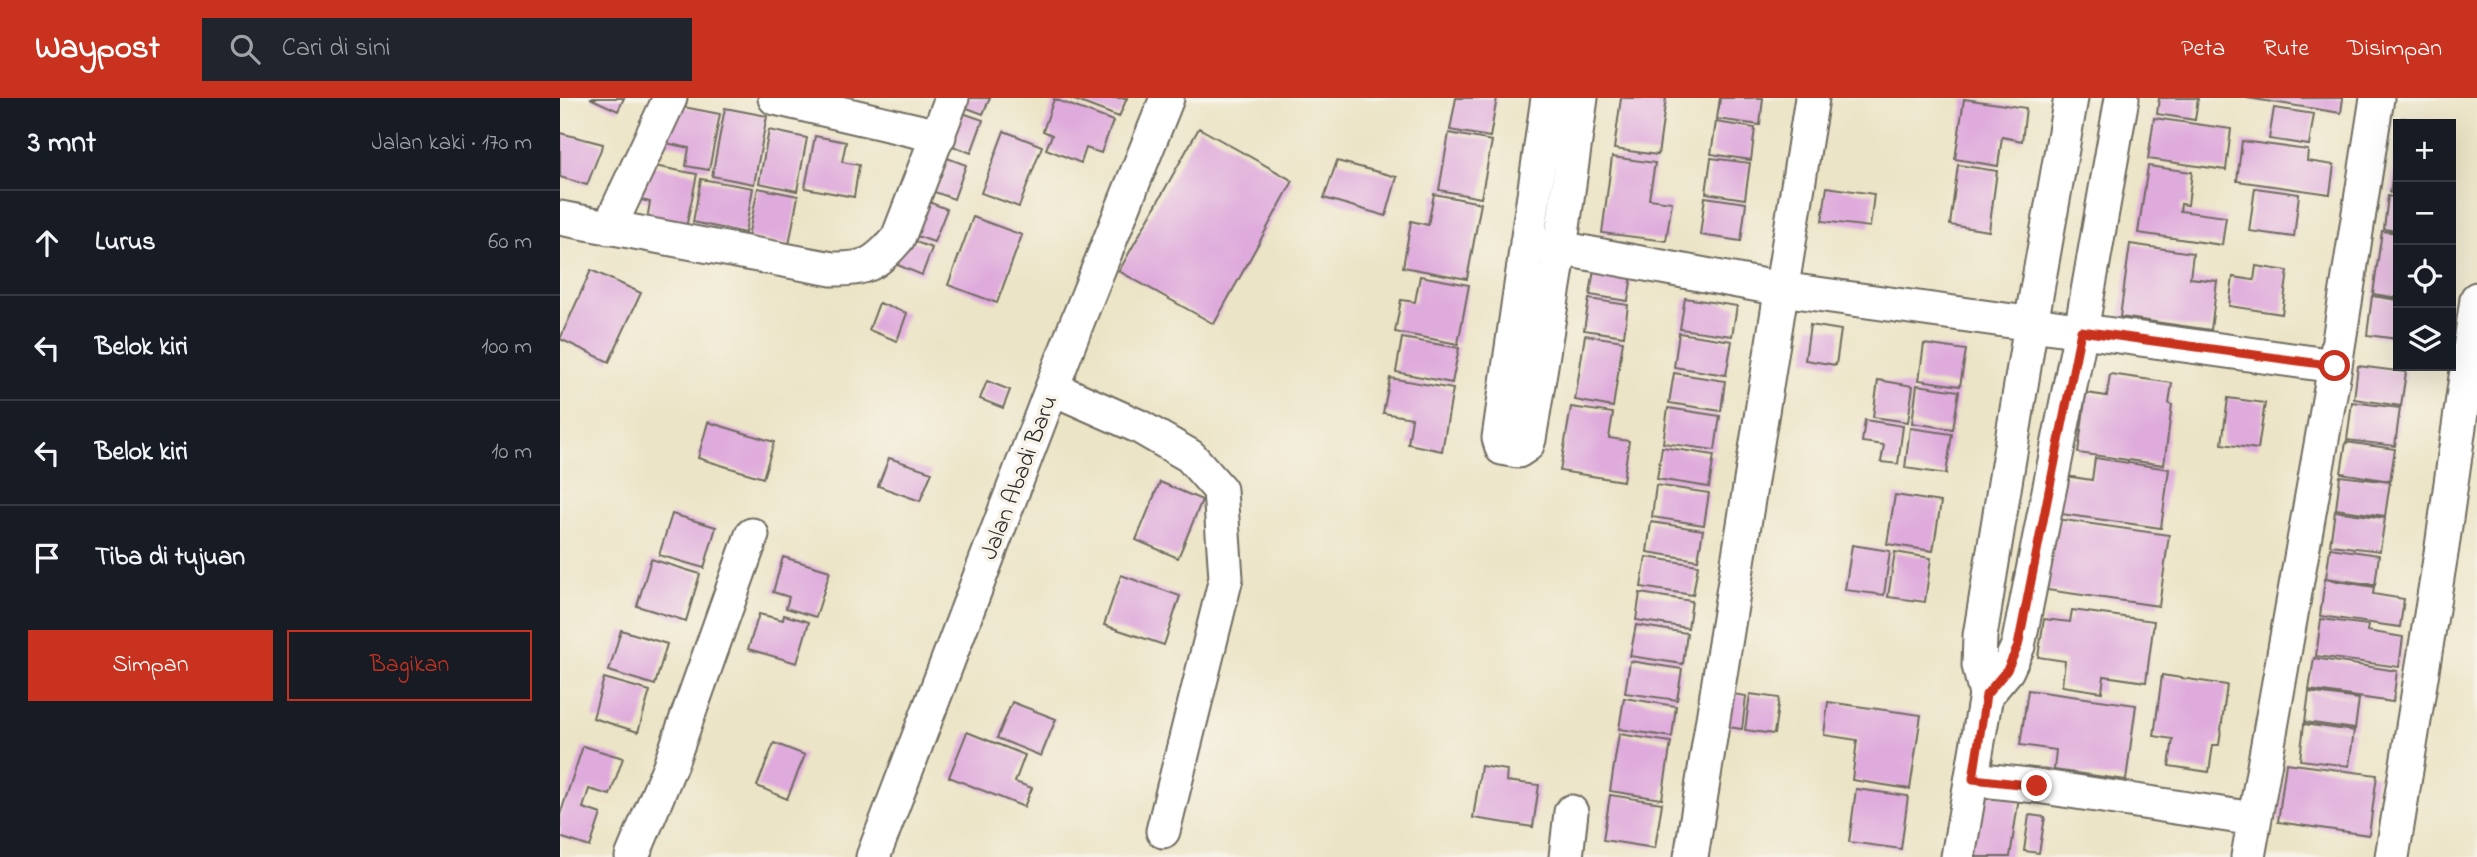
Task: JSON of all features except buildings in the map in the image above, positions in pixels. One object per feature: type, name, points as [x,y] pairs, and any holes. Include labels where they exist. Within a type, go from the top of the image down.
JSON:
[{"type":"street","points":[[609,228],[670,98]]},
{"type":"street","points":[[775,98],[939,136]]},
{"type":"street","points":[[560,218],[832,268],[852,269],[868,266],[884,255],[898,238],[952,98]]},
{"type":"street","name":"Jalan Abadi Baru","points":[[873,857],[1052,388],[1167,98]]},
{"type":"street","points":[[1548,98],[1499,438],[1499,444],[1506,450],[1522,449],[1529,439],[1581,98]]},
{"type":"street","points":[[1691,857],[1812,98]]},
{"type":"street","points":[[1958,857],[1986,695],[1979,665],[1979,636],[2071,98]]},
{"type":"street","points":[[1986,695],[2007,670],[2018,646],[2081,331],[2122,98]]},
{"type":"street","points":[[2248,857],[2335,366],[2376,98]]},
{"type":"street","points":[[1527,242],[1781,289],[2335,366]]},
{"type":"street","points":[[2392,857],[2442,547],[2477,299]]},
{"type":"street","points":[[1052,388],[1140,427],[1190,456],[1220,490],[1226,579],[1163,831]]},
{"type":"street","points":[[632,857],[671,763],[752,534]]},
{"type":"street","points":[[1973,779],[2254,819]]},
{"type":"street","points":[[1566,857],[1572,812]]},
{"type":"route","points":[[2037,786],[1973,779],[1986,695],[2007,670],[2018,646],[2081,331],[2335,366]]}]
